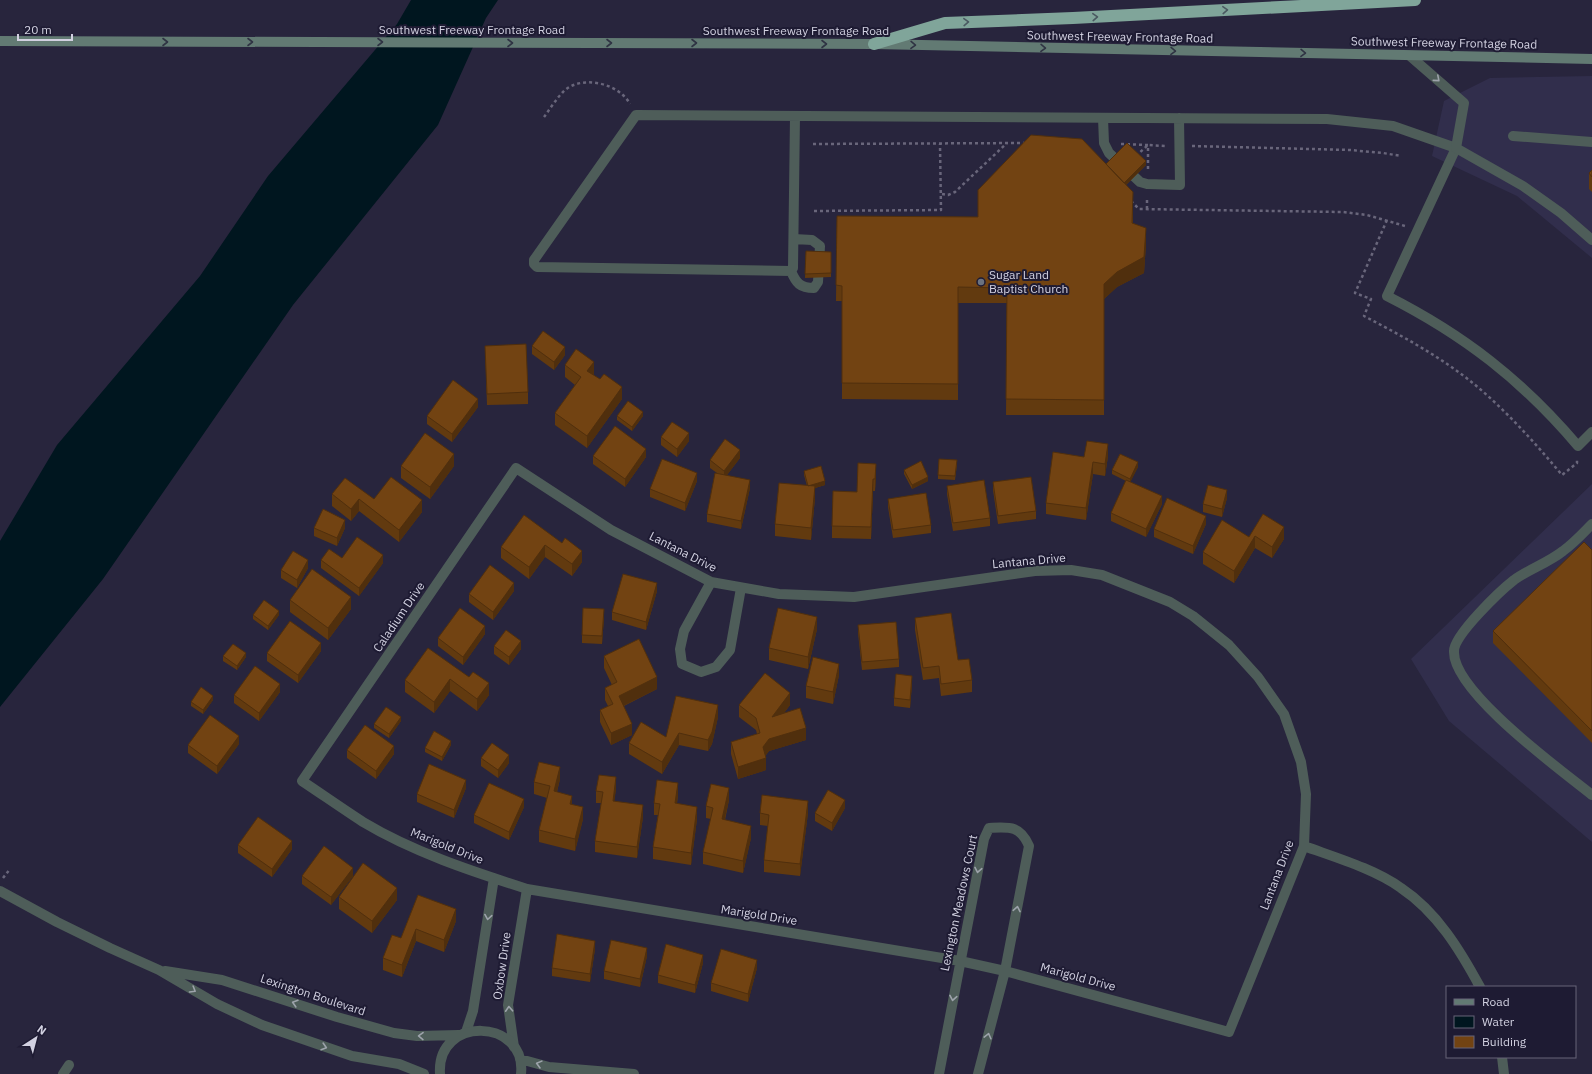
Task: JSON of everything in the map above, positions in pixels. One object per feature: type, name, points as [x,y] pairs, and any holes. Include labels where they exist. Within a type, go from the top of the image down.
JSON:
[{"type":"highway","points":[[874,44],[945,23],[1415,0]]},
{"type":"main road","name":"Southwest Freeway Frontage Road","points":[[0,41],[874,44],[1592,59]]},
{"type":"street","points":[[1410,56],[1464,103],[1456,148],[1387,296],[1438,324],[1475,347],[1510,376],[1578,446],[1592,432]]},
{"type":"street","points":[[791,271],[537,267],[534,264],[534,260],[636,115],[1327,119],[1362,121],[1393,126],[1456,148],[1523,186],[1561,213],[1592,240]]},
{"type":"street","points":[[794,239],[812,240],[820,246],[818,282],[814,288],[804,288],[796,283],[791,271],[793,268],[794,239],[795,116]]},
{"type":"street","points":[[1103,118],[1104,144],[1109,153],[1140,182],[1148,184],[1180,185],[1179,118]]},
{"type":"street","points":[[1513,136],[1592,142]]},
{"type":"street","name":"Lantana Drive","points":[[516,468],[611,530],[711,582],[779,594],[854,597],[1035,571],[1071,570],[1102,575],[1170,602],[1193,616],[1229,646],[1258,677],[1284,714],[1301,762],[1306,794],[1304,846],[1229,1032]]},
{"type":"street","name":"Caladium Drive","points":[[302,781],[516,468]]},
{"type":"street","points":[[1592,524],[1563,551],[1514,580],[1460,634],[1454,650],[1457,666],[1469,685],[1496,716],[1592,795]]},
{"type":"street","points":[[711,582],[684,631],[680,649],[682,664],[701,672],[716,667],[730,650],[741,588]]},
{"type":"street","name":"Marigold Drive","points":[[302,781],[364,822],[413,847],[527,889],[960,961],[1005,971],[1229,1032]]},
{"type":"street","name":"Lexington Meadows Court","points":[[939,1074],[984,839],[989,828],[1010,827],[1024,835],[1029,846],[1005,971],[978,1074]]},
{"type":"street","points":[[1304,846],[1367,870],[1401,888],[1429,912],[1449,936],[1479,986]]},
{"type":"street","name":"Oxbow Drive","points":[[463,1034],[473,1011],[494,878]]},
{"type":"street","name":"Oxbow Drive","points":[[514,1047],[508,1005],[527,889]]},
{"type":"street","name":"Lexington Boulevard","points":[[0,891],[57,922],[159,970],[217,1004],[262,1025],[352,1056],[399,1064],[424,1074]]},
{"type":"street","name":"Lexington Boulevard","points":[[159,970],[222,980],[344,1019],[394,1033],[417,1036],[463,1034],[477,1030],[498,1034],[514,1047]]},
{"type":"street","points":[[440,1074],[441,1058],[445,1049],[463,1034]]},
{"type":"street","points":[[514,1047],[520,1059],[521,1074]]},
{"type":"street","points":[[1502,1058],[1504,1074]]},
{"type":"street","points":[[520,1059],[549,1067],[634,1074]]},
{"type":"street","points":[[63,1074],[69,1065]]},
{"type":"path","points":[[544,117],[563,92],[576,83],[597,83],[613,88],[628,100],[636,115]]},
{"type":"path","points":[[942,194],[948,195],[954,192],[1006,143]]},
{"type":"path","points":[[814,211],[941,210],[942,194],[939,170],[940,144]]},
{"type":"path","points":[[1124,167],[1148,145],[1342,150],[1383,152],[1401,156]]},
{"type":"path","points":[[1387,220],[1355,293],[1371,299],[1364,316],[1444,361],[1479,388],[1532,439],[1562,475],[1577,463],[1578,446]]},
{"type":"path","points":[[0,882],[10,869]]},
{"type":"shaded area","points":[[1592,76],[1592,258],[1517,196],[1432,156],[1444,101],[1490,78]]},
{"type":"shaded area","points":[[1592,484],[1592,842],[1449,721],[1411,659]]},
{"type":"water","points":[[411,0],[498,0],[486,18],[438,125],[293,305],[103,579],[0,707],[0,541],[57,445],[200,276],[268,176],[397,24]]},
{"type":"building","name":"Sugar Land Baptist Church","points":[[1031,135],[1082,139],[1133,192],[1132,223],[1146,228],[1144,257],[1117,272],[1104,284],[1104,400],[1006,399],[1007,288],[958,287],[958,384],[842,383],[842,286],[836,285],[837,216],[978,217],[978,190]]},
{"type":"building","points":[[1127,143],[1146,161],[1124,183],[1106,164]]},
{"type":"building","points":[[1592,170],[1592,177],[1589,173]]},
{"type":"building","points":[[806,251],[831,252],[831,273],[805,274]]},
{"type":"building","points":[[543,331],[565,347],[554,362],[532,346]]},
{"type":"building","points":[[526,344],[528,392],[487,394],[485,346]]},
{"type":"building","points":[[576,349],[594,362],[587,371],[600,379],[604,374],[622,387],[587,436],[555,413],[581,377],[565,365]]},
{"type":"building","points":[[453,380],[478,399],[452,434],[427,416]]},
{"type":"building","points":[[628,401],[643,412],[632,427],[617,416]]},
{"type":"building","points":[[672,422],[689,433],[677,449],[661,437]]},
{"type":"building","points":[[615,426],[646,449],[625,479],[593,456]]},
{"type":"building","points":[[425,433],[454,454],[430,487],[401,466]]},
{"type":"building","points":[[725,439],[740,450],[724,471],[710,460]]},
{"type":"building","points":[[1087,441],[1108,444],[1105,464],[1093,462],[1086,508],[1046,503],[1053,452],[1084,457]]},
{"type":"building","points":[[1120,454],[1138,462],[1130,479],[1112,470]]},
{"type":"building","points":[[662,459],[697,473],[685,503],[650,489]]},
{"type":"building","points":[[939,459],[957,460],[955,476],[938,475]]},
{"type":"building","points":[[921,461],[928,477],[912,485],[904,470]]},
{"type":"building","points":[[858,463],[876,464],[875,479],[873,479],[871,527],[832,526],[833,491],[857,492]]},
{"type":"building","points":[[821,466],[825,481],[808,486],[804,471]]},
{"type":"building","points":[[715,473],[750,480],[741,521],[707,514]]},
{"type":"building","points":[[391,477],[422,500],[399,530],[359,499],[351,509],[332,494],[345,478],[374,499]]},
{"type":"building","points":[[1031,477],[1036,511],[998,516],[993,482]]},
{"type":"building","points":[[984,480],[990,518],[953,523],[947,486]]},
{"type":"building","points":[[1126,480],[1162,496],[1146,529],[1111,513]]},
{"type":"building","points":[[779,483],[815,486],[811,528],[775,524]]},
{"type":"building","points":[[1208,485],[1227,490],[1222,509],[1203,504]]},
{"type":"building","points":[[926,493],[931,525],[893,530],[888,499]]},
{"type":"building","points":[[1167,498],[1206,516],[1193,546],[1154,529]]},
{"type":"building","points":[[323,509],[345,520],[337,538],[314,528]]},
{"type":"building","points":[[1263,514],[1284,527],[1272,547],[1255,536],[1234,571],[1203,552],[1222,520],[1249,537]]},
{"type":"building","points":[[524,515],[562,543],[565,538],[582,551],[572,564],[545,545],[529,567],[501,547]]},
{"type":"building","points":[[357,537],[383,555],[359,588],[321,560],[329,549],[342,558]]},
{"type":"building","points":[[1584,542],[1592,550],[1592,731],[1493,631]]},
{"type":"building","points":[[293,551],[308,560],[297,580],[281,570]]},
{"type":"building","points":[[490,565],[514,583],[493,612],[469,594]]},
{"type":"building","points":[[312,569],[351,597],[328,628],[290,600]]},
{"type":"building","points":[[623,574],[657,583],[646,622],[612,612]]},
{"type":"building","points":[[264,600],[279,611],[268,626],[253,615]]},
{"type":"building","points":[[460,608],[485,626],[463,657],[438,638]]},
{"type":"building","points":[[583,608],[604,609],[602,636],[582,635]]},
{"type":"building","points":[[778,608],[817,617],[808,657],[769,648]]},
{"type":"building","points":[[951,613],[958,660],[969,659],[972,680],[941,684],[939,666],[923,668],[915,618]]},
{"type":"building","points":[[290,621],[321,643],[298,675],[267,653]]},
{"type":"building","points":[[896,622],[899,659],[862,662],[858,625]]},
{"type":"building","points":[[506,630],[521,641],[509,657],[494,646]]},
{"type":"building","points":[[639,639],[657,677],[619,696],[632,724],[611,733],[600,710],[613,704],[605,688],[617,682],[604,656]]},
{"type":"building","points":[[233,644],[246,653],[237,666],[223,656]]},
{"type":"building","points":[[428,648],[469,677],[473,672],[489,683],[477,699],[450,679],[434,702],[405,680]]},
{"type":"building","points":[[813,657],[839,664],[833,692],[806,686]]},
{"type":"building","points":[[255,666],[280,684],[259,713],[234,695]]},
{"type":"building","points":[[765,673],[790,693],[772,717],[800,708],[806,728],[769,739],[763,747],[766,758],[738,767],[731,742],[760,733],[756,718],[739,705]]},
{"type":"building","points":[[896,674],[912,676],[910,700],[894,698]]},
{"type":"building","points":[[201,687],[213,696],[203,710],[191,702]]},
{"type":"building","points":[[676,696],[718,705],[712,732],[708,740],[679,733],[662,762],[629,743],[641,722],[666,737]]},
{"type":"building","points":[[386,707],[401,717],[389,734],[374,724]]},
{"type":"building","points":[[210,715],[239,736],[217,766],[188,745]]},
{"type":"building","points":[[365,725],[394,746],[376,771],[347,750]]},
{"type":"building","points":[[434,731],[451,741],[442,757],[425,748]]},
{"type":"building","points":[[492,743],[509,755],[498,770],[481,758]]},
{"type":"building","points":[[539,762],[560,767],[554,791],[572,796],[570,804],[583,807],[575,839],[539,830],[550,786],[534,782]]},
{"type":"building","points":[[429,764],[466,780],[454,810],[417,794]]},
{"type":"building","points":[[599,775],[616,777],[613,801],[643,805],[637,847],[595,841],[603,792],[596,791]]},
{"type":"building","points":[[657,780],[678,783],[675,803],[697,807],[691,853],[653,847],[660,804],[654,803]]},
{"type":"building","points":[[489,783],[524,799],[509,832],[474,815]]},
{"type":"building","points":[[711,784],[729,788],[722,819],[751,826],[743,861],[703,852],[713,808],[706,806]]},
{"type":"building","points":[[828,790],[845,800],[832,823],[815,813]]},
{"type":"building","points":[[762,795],[808,801],[800,864],[764,860],[769,815],[760,813]]},
{"type":"building","points":[[258,817],[292,841],[272,869],[238,845]]},
{"type":"building","points":[[324,846],[353,868],[331,897],[302,876]]},
{"type":"building","points":[[363,863],[397,888],[372,921],[339,897]]},
{"type":"building","points":[[418,895],[456,909],[444,940],[416,929],[402,965],[383,958],[392,935],[401,938]]},
{"type":"building","points":[[557,934],[595,941],[590,974],[552,968]]},
{"type":"building","points":[[611,940],[647,948],[640,979],[604,971]]},
{"type":"building","points":[[666,944],[703,955],[695,985],[658,975]]},
{"type":"building","points":[[721,949],[757,960],[748,994],[711,983]]},
{"type":"place","name":"Sugar Land Baptist Church","points":[[981,282]]}]
